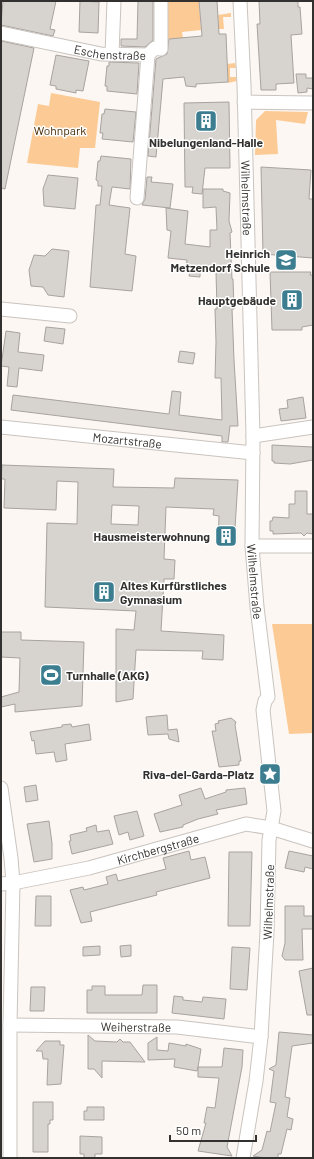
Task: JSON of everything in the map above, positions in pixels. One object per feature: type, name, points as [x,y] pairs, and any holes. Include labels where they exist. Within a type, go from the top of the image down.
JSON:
[{"type":"street","points":[[112,54],[114,1]]},
{"type":"street","points":[[148,55],[155,48],[161,49],[161,1]]},
{"type":"street","name":"Wilhelmstraße","points":[[240,1],[253,436],[252,546],[257,607],[268,697],[264,701],[263,710],[274,811],[271,828],[261,1037],[248,1140],[243,1158]]},
{"type":"street","name":"Eschenstraße","points":[[1,33],[101,54],[148,55],[137,198]]},
{"type":"street","points":[[244,102],[313,103]]},
{"type":"street","points":[[1,309],[70,316]]},
{"type":"street","name":"Mozartstraße","points":[[1,427],[253,453]]},
{"type":"street","points":[[253,436],[313,427]]},
{"type":"street","points":[[252,546],[313,546]]},
{"type":"street","points":[[1,788],[11,858],[7,883],[10,1025],[10,1158]]},
{"type":"street","name":"Kirchbergstraße","points":[[7,883],[89,868],[246,824],[271,828],[313,841]]},
{"type":"street","name":"Weiherstraße","points":[[10,1025],[177,1027],[261,1037]]},
{"type":"green space","points":[[168,1],[199,1],[201,30],[182,32],[183,38],[172,39],[174,61],[168,62]]},
{"type":"green space","points":[[231,13],[231,17],[223,17],[224,29],[215,29],[215,26],[219,26],[218,15]]},
{"type":"green space","points":[[235,63],[236,68],[230,68],[230,77],[236,77],[237,81],[228,83],[227,64]]},
{"type":"green space","name":"Wohnpark","points":[[51,93],[100,102],[95,148],[80,148],[78,168],[27,163],[38,104],[49,106]]},
{"type":"green space","points":[[265,111],[308,112],[305,124],[276,120],[278,154],[255,155],[256,120]]},
{"type":"green space","points":[[272,624],[313,624],[313,733],[289,734]]},
{"type":"building","points":[[3,1],[56,1],[50,29],[55,30],[53,36],[1,25]]},
{"type":"building","points":[[80,1],[99,2],[98,33],[79,32]]},
{"type":"building","points":[[138,1],[153,1],[153,40],[145,47],[121,46],[121,39],[137,39]]},
{"type":"building","points":[[199,1],[217,1],[219,34],[226,34],[228,82],[196,84],[196,87],[186,86],[184,77],[163,79],[156,157],[148,156],[156,59],[167,54],[169,39],[202,36]]},
{"type":"building","points":[[259,1],[298,1],[298,7],[300,7],[302,34],[291,35],[294,83],[276,84],[276,90],[261,90],[257,24],[260,24]]},
{"type":"building","points":[[1,41],[34,48],[5,189],[1,188]]},
{"type":"building","points":[[56,55],[89,61],[83,91],[76,90],[76,93],[56,89],[56,86],[50,85]]},
{"type":"building","points":[[109,62],[139,63],[137,94],[107,91],[107,86],[105,86],[107,66],[109,66]]},
{"type":"building","points":[[296,74],[306,74],[306,78],[313,78],[313,89],[307,88],[307,92],[298,93]]},
{"type":"building","name":"Nibelungenland-Halle","points":[[229,102],[230,168],[205,168],[202,194],[192,193],[193,187],[185,187],[184,103]]},
{"type":"building","points":[[105,109],[136,112],[133,142],[102,139],[103,133],[100,133],[102,114],[104,114]]},
{"type":"building","points":[[101,156],[131,159],[130,189],[112,187],[109,205],[130,208],[125,254],[136,256],[132,291],[90,287],[96,205],[100,205],[102,186],[98,186],[98,181],[96,180],[98,161],[100,161]]},
{"type":"building","points":[[261,167],[311,170],[309,199],[313,199],[313,258],[263,254]]},
{"type":"building","points":[[48,175],[78,178],[75,209],[44,206],[43,189]]},
{"type":"building","points":[[147,177],[152,177],[151,182],[173,184],[170,208],[142,205],[145,199]]},
{"type":"building","points":[[203,189],[223,189],[223,191],[230,193],[229,221],[232,232],[230,233],[234,309],[232,309],[238,426],[230,426],[228,442],[222,442],[222,436],[11,410],[13,395],[169,414],[172,391],[181,392],[179,415],[222,420],[221,378],[215,378],[215,309],[217,309],[216,272],[200,272],[200,277],[189,276],[190,271],[186,271],[187,260],[168,258],[171,231],[167,230],[166,208],[188,211],[185,244],[210,247],[210,230],[217,230],[216,207],[203,208]]},
{"type":"building","points":[[52,249],[69,251],[64,297],[48,295],[43,287],[31,286],[29,270],[34,255],[45,256]]},
{"type":"building","name":"Hauptgebäude","points":[[270,272],[311,272],[310,275],[313,275],[313,325],[302,327],[302,330],[272,330]]},
{"type":"building","points":[[46,327],[65,329],[63,344],[44,341]]},
{"type":"building","points":[[6,331],[20,333],[18,352],[44,355],[42,371],[19,368],[17,387],[7,386],[9,367],[1,366]]},
{"type":"building","points":[[180,351],[195,353],[193,364],[178,362]]},
{"type":"building","points":[[303,397],[306,418],[281,421],[279,409],[288,408],[287,400]]},
{"type":"building","points":[[272,445],[313,447],[313,460],[290,464],[274,463],[274,461],[272,461]]},
{"type":"building","name":"Altes Kurfürstliches Gymnasium","points":[[2,465],[114,469],[113,487],[174,488],[175,478],[238,480],[234,544],[218,544],[219,516],[213,515],[214,509],[166,507],[164,559],[175,560],[174,579],[164,579],[161,631],[224,635],[223,660],[202,659],[203,651],[136,650],[133,699],[116,702],[116,629],[134,630],[136,611],[45,607],[47,523],[77,524],[78,482],[57,481],[56,510],[4,508],[5,479],[1,479]],"holes":[[[112,505],[139,506],[138,525],[111,524]]]},
{"type":"building","points":[[295,491],[307,491],[307,514],[313,514],[313,534],[307,533],[304,536],[301,533],[273,534],[273,531],[270,531],[270,521],[272,521],[273,517],[289,518],[289,504],[295,504]]},
{"type":"building","name":"Turnhalle (AKG)","points":[[1,632],[21,632],[21,640],[84,642],[82,706],[15,712],[15,704],[1,707],[1,697],[19,692],[20,658],[1,657]]},
{"type":"building","points":[[167,715],[168,730],[177,729],[179,742],[169,739],[168,734],[148,735],[146,717]]},
{"type":"building","points":[[231,718],[236,722],[235,725],[241,761],[239,761],[239,765],[219,767],[212,731],[216,731],[215,724],[219,723],[218,721]]},
{"type":"building","points":[[71,724],[72,727],[89,724],[91,740],[65,744],[67,760],[56,762],[54,752],[36,754],[34,740],[32,741],[30,732],[62,727],[62,725]]},
{"type":"building","points":[[36,785],[38,800],[26,802],[24,787]]},
{"type":"building","points":[[201,788],[205,799],[226,792],[226,790],[245,788],[247,804],[216,810],[218,814],[198,819],[183,825],[183,827],[160,832],[154,814],[182,805],[179,795]]},
{"type":"building","points":[[137,811],[144,836],[130,840],[128,832],[119,835],[114,816]]},
{"type":"building","points":[[49,821],[52,843],[52,859],[34,862],[27,824]]},
{"type":"building","points":[[96,825],[97,832],[109,830],[113,844],[72,854],[69,841],[71,841],[70,835],[87,831],[86,828]]},
{"type":"building","points":[[189,851],[191,860],[205,857],[210,878],[156,892],[157,895],[90,912],[92,921],[81,923],[70,890],[83,887],[84,890],[108,884],[106,877],[116,874],[118,881],[166,869],[163,858]]},
{"type":"building","points":[[289,851],[313,856],[313,869],[305,867],[304,872],[285,868]]},
{"type":"building","points":[[229,852],[252,852],[250,926],[228,926]]},
{"type":"building","points":[[36,896],[51,896],[51,926],[35,926]]},
{"type":"building","points":[[285,906],[304,906],[304,916],[313,916],[313,929],[302,929],[303,960],[285,960],[282,956],[285,943]]},
{"type":"building","points":[[131,945],[131,956],[121,957],[120,946]]},
{"type":"building","points":[[100,946],[100,955],[83,956],[83,947]]},
{"type":"building","points":[[232,947],[250,948],[247,990],[230,989]]},
{"type":"building","points":[[313,968],[313,1015],[307,1015],[299,971]]},
{"type":"building","points":[[143,985],[157,985],[157,1013],[87,1013],[87,990],[92,990],[92,986],[105,986],[105,995],[142,995]]},
{"type":"building","points":[[31,987],[45,987],[44,1011],[30,1011]]},
{"type":"building","points":[[174,996],[183,997],[183,1000],[202,1002],[203,997],[226,999],[224,1019],[172,1013]]},
{"type":"building","points":[[279,1032],[313,1035],[313,1043],[292,1046],[285,1097],[290,1098],[287,1117],[293,1119],[291,1130],[287,1129],[281,1154],[278,1154],[278,1158],[265,1158],[253,1156],[262,1150],[267,1131],[270,1132],[276,1103],[270,1102],[274,1071],[269,1069],[276,1065]]},
{"type":"building","points":[[88,1035],[95,1041],[117,1042],[120,1039],[123,1042],[130,1042],[145,1062],[102,1061],[102,1078],[94,1069],[88,1069]]},
{"type":"building","points":[[157,1037],[157,1050],[168,1051],[169,1043],[186,1046],[186,1044],[201,1049],[197,1071],[174,1067],[175,1059],[148,1060],[148,1043]]},
{"type":"building","points":[[45,1041],[60,1041],[60,1045],[64,1045],[61,1084],[47,1085],[48,1059],[43,1059],[42,1051],[36,1051]]},
{"type":"building","points":[[224,1048],[243,1050],[242,1067],[227,1147],[232,1156],[198,1151],[206,1123],[204,1123],[207,1107],[215,1108],[219,1078],[198,1077],[198,1067],[222,1067]]},
{"type":"building","points":[[33,1102],[53,1102],[53,1120],[50,1120],[50,1124],[48,1124],[48,1152],[33,1152]]},
{"type":"building","points":[[87,1107],[104,1107],[104,1120],[84,1120],[84,1111],[87,1111]]},
{"type":"building","points":[[80,1136],[102,1137],[102,1154],[95,1154],[95,1158],[84,1158],[84,1154],[80,1154]]},
{"type":"place","name":"Nibelungenland-Halle","points":[[206,121]]},
{"type":"place","name":"Heinrich Metzendorf Schule","points":[[286,260]]},
{"type":"place","name":"Hauptgebäude","points":[[292,300]]},
{"type":"place","name":"Hausmeisterwohnung","points":[[226,536]]},
{"type":"place","name":"Altes Kurfürstliches Gymnasium","points":[[104,592]]},
{"type":"place","name":"Turnhalle (AKG)","points":[[51,675]]},
{"type":"place","name":"Riva-del-Garda-Platz","points":[[270,774]]}]
